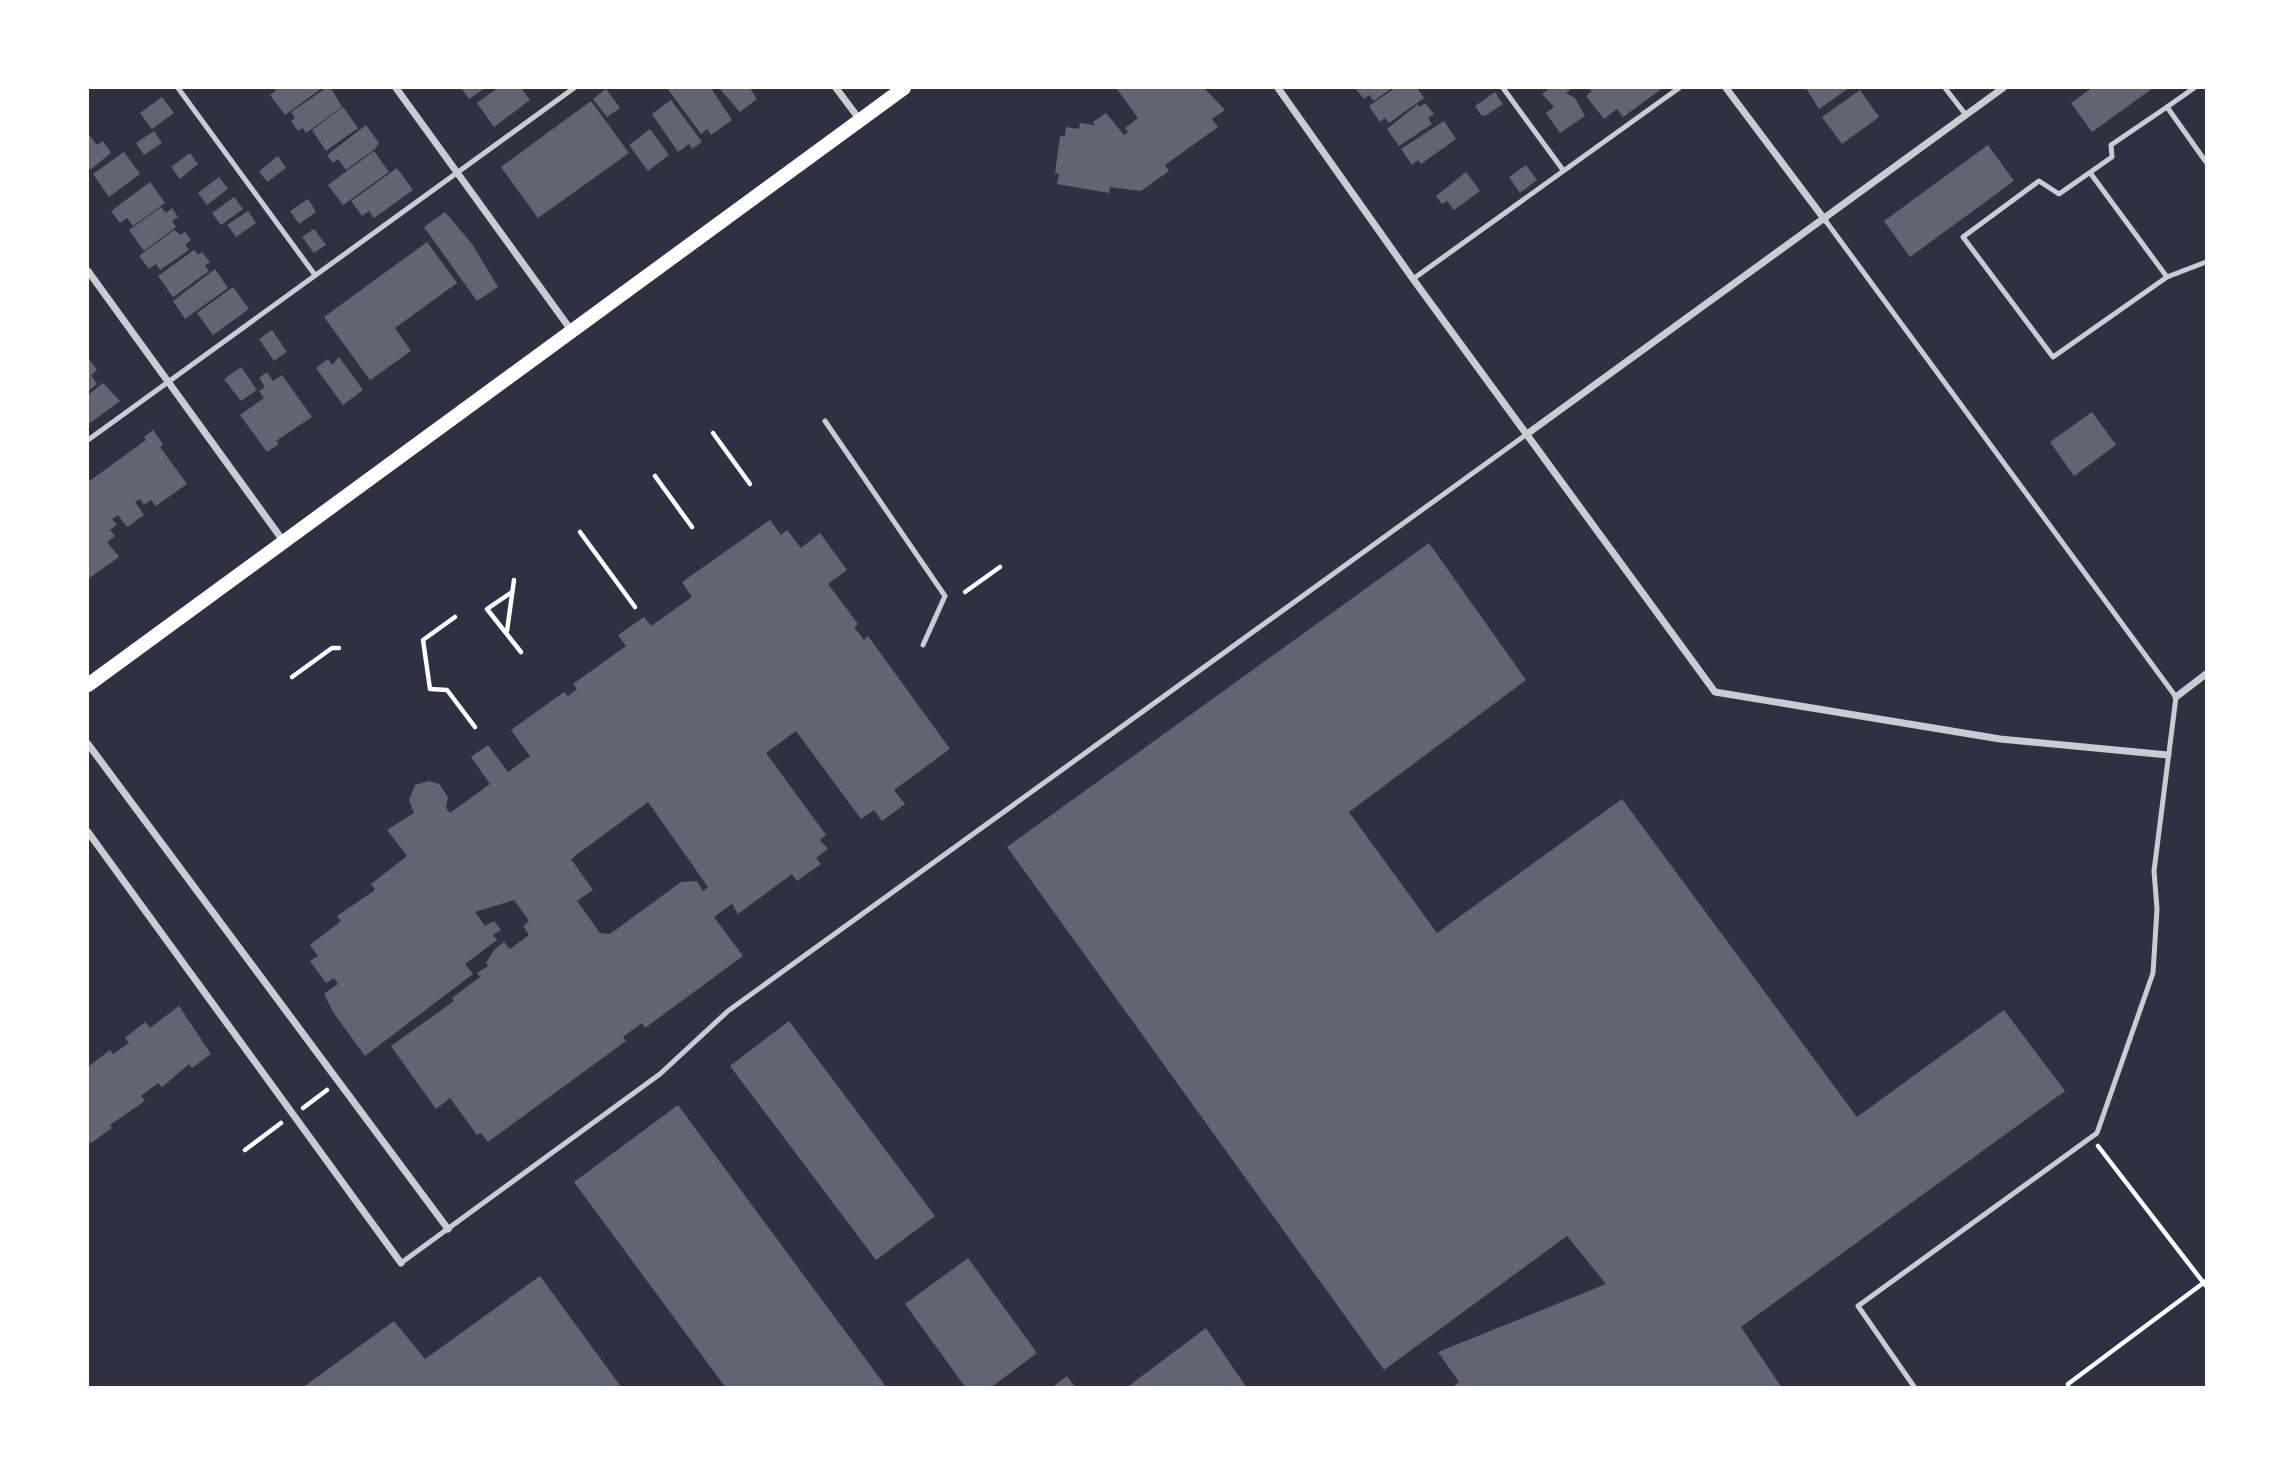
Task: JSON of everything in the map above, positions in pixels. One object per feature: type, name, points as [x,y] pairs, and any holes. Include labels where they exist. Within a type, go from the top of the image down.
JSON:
[{"type":"main road","points":[[88,685],[904,88]]},
{"type":"street","points":[[396,88],[571,330]]},
{"type":"street","points":[[836,88],[860,120]]},
{"type":"street","points":[[1278,88],[1413,279],[1715,692],[2000,739],[2168,755]]},
{"type":"street","points":[[1726,88],[1825,220]]},
{"type":"street","points":[[1528,434],[2003,88]]},
{"type":"street","points":[[88,271],[284,542]]},
{"type":"street","points":[[2176,697],[2207,674]]},
{"type":"street","points":[[88,744],[448,1229]]},
{"type":"street","points":[[88,832],[401,1263]]},
{"type":"lane","points":[[178,88],[315,275]]},
{"type":"lane","points":[[88,440],[456,170],[574,88]]},
{"type":"lane","points":[[1503,88],[1563,170]]},
{"type":"lane","points":[[1413,279],[1679,88]]},
{"type":"lane","points":[[1945,88],[1966,115]]},
{"type":"lane","points":[[2194,88],[2111,145],[2112,157],[2091,174],[2059,194],[2039,181],[1963,237],[2053,357],[2167,277],[2207,262]]},
{"type":"lane","points":[[2167,107],[2207,162]]},
{"type":"lane","points":[[2091,174],[2167,277]]},
{"type":"lane","points":[[1825,220],[2176,697],[2154,871],[2157,909],[2153,973],[2097,1133],[1858,1306],[1914,1388]]},
{"type":"lane","points":[[825,421],[945,596],[923,645]]},
{"type":"lane","points":[[401,1263],[660,1074],[728,1011],[1528,434]]},
{"type":"path","points":[[713,433],[750,484]]},
{"type":"path","points":[[655,476],[692,527]]},
{"type":"path","points":[[580,532],[635,607]]},
{"type":"path","points":[[965,592],[1000,567]]},
{"type":"path","points":[[507,631],[514,580]]},
{"type":"path","points":[[512,592],[487,609],[521,652]]},
{"type":"path","points":[[455,617],[423,640],[430,689],[447,690],[475,727]]},
{"type":"path","points":[[292,677],[332,648],[339,648]]},
{"type":"path","points":[[2068,1388],[2068,1384],[2206,1284],[2091,1138]]},
{"type":"building","points":[[274,88],[322,88],[285,115],[270,95],[276,91]]},
{"type":"building","points":[[326,88],[332,90],[342,107],[306,133],[303,128],[298,131],[291,121],[295,118],[291,112]]},
{"type":"building","points":[[461,88],[485,88],[469,99]]},
{"type":"building","points":[[498,88],[521,88],[530,100],[494,127],[477,103]]},
{"type":"building","points":[[667,88],[711,88],[732,120],[711,135],[707,129],[701,134]]},
{"type":"building","points":[[719,88],[750,88],[757,99],[740,112]]},
{"type":"building","points":[[1204,88],[1225,110],[1212,119],[1218,127],[1165,165],[1169,171],[1141,191],[1110,187],[1109,193],[1057,184],[1059,174],[1055,173],[1060,136],[1065,136],[1066,127],[1079,129],[1080,123],[1095,125],[1093,122],[1106,113],[1124,135],[1128,132],[1125,128],[1138,118],[1117,89]]},
{"type":"building","points":[[1355,88],[1392,88],[1374,101],[1369,95],[1364,99]]},
{"type":"building","points":[[1395,88],[1417,88],[1424,98],[1389,123],[1385,118],[1380,122],[1369,106]]},
{"type":"building","points":[[1550,88],[1568,88],[1570,90],[1566,93],[1575,98],[1585,116],[1560,133],[1546,113],[1554,107],[1542,94]]},
{"type":"building","points":[[1589,88],[1663,88],[1623,117],[1617,109],[1604,119],[1586,96],[1592,91]]},
{"type":"building","points":[[1806,88],[1849,88],[1819,109]]},
{"type":"building","points":[[2092,88],[2153,88],[2092,132],[2071,103]]},
{"type":"building","points":[[606,89],[620,108],[607,117],[593,99]]},
{"type":"building","points":[[1860,90],[1879,117],[1842,144],[1822,117]]},
{"type":"building","points":[[1495,92],[1503,104],[1485,116],[1481,115],[1475,106]]},
{"type":"building","points":[[162,97],[174,113],[152,129],[140,113]]},
{"type":"building","points":[[671,100],[702,142],[692,149],[689,144],[678,152],[652,114]]},
{"type":"building","points":[[591,101],[629,153],[538,218],[501,167]]},
{"type":"building","points":[[1425,103],[1434,114],[1428,118],[1432,124],[1399,146],[1387,129],[1418,104],[1419,107]]},
{"type":"building","points":[[343,107],[358,128],[326,151],[312,130]]},
{"type":"building","points":[[1444,121],[1456,139],[1421,164],[1418,160],[1412,165],[1401,149]]},
{"type":"building","points":[[366,125],[379,143],[375,149],[346,170],[338,159],[333,163],[327,155]]},
{"type":"building","points":[[650,129],[669,155],[648,171],[629,145]]},
{"type":"building","points":[[154,131],[162,143],[144,155],[136,143]]},
{"type":"building","points":[[89,135],[97,145],[103,141],[111,153],[90,170],[88,166]]},
{"type":"building","points":[[1988,145],[2014,181],[1910,257],[1884,221]]},
{"type":"building","points":[[374,151],[389,172],[343,205],[328,185]]},
{"type":"building","points":[[124,152],[140,174],[109,197],[93,174]]},
{"type":"building","points":[[190,153],[198,164],[180,179],[171,167]]},
{"type":"building","points":[[278,156],[286,168],[267,182],[259,171]]},
{"type":"building","points":[[1526,165],[1537,180],[1520,193],[1509,177]]},
{"type":"building","points":[[397,168],[413,190],[374,218],[369,211],[362,216],[351,201]]},
{"type":"building","points":[[1466,172],[1480,191],[1454,210],[1447,201],[1442,204],[1436,196]]},
{"type":"building","points":[[219,177],[228,189],[207,205],[198,193]]},
{"type":"building","points":[[150,182],[165,203],[133,226],[127,218],[120,223],[111,211]]},
{"type":"building","points":[[234,197],[243,209],[221,225],[212,213]]},
{"type":"building","points":[[308,199],[316,212],[299,224],[290,211]]},
{"type":"building","points":[[161,207],[166,213],[172,208],[178,217],[172,221],[176,227],[144,251],[129,230]]},
{"type":"building","points":[[248,211],[256,223],[236,237],[227,225]]},
{"type":"building","points":[[445,212],[472,244],[498,287],[477,301],[424,227]]},
{"type":"building","points":[[314,229],[326,245],[314,253],[302,237]]},
{"type":"building","points":[[174,230],[181,235],[185,231],[191,240],[185,245],[189,250],[160,270],[156,264],[149,269],[139,256]]},
{"type":"building","points":[[427,242],[457,283],[395,328],[411,351],[370,380],[324,317]]},
{"type":"building","points":[[194,250],[198,255],[202,252],[210,262],[205,266],[209,271],[173,297],[158,276]]},
{"type":"building","points":[[215,269],[228,288],[185,319],[173,301]]},
{"type":"building","points":[[233,287],[249,309],[213,335],[197,313]]},
{"type":"building","points":[[272,330],[287,352],[274,361],[259,339]]},
{"type":"building","points":[[339,357],[363,390],[343,405],[316,368],[328,359],[332,365]]},
{"type":"building","points":[[89,359],[97,370],[91,375],[97,384],[88,391]]},
{"type":"building","points":[[241,367],[257,390],[241,401],[224,379]]},
{"type":"building","points":[[267,372],[273,381],[282,375],[312,417],[276,441],[279,444],[267,452],[240,415],[264,398],[259,391],[265,387],[259,378]]},
{"type":"building","points":[[103,383],[120,401],[90,423],[88,395]]},
{"type":"building","points":[[2092,412],[2116,445],[2074,476],[2050,442]]},
{"type":"building","points":[[153,430],[163,444],[160,447],[187,484],[156,506],[151,500],[144,505],[140,499],[135,502],[144,515],[127,527],[118,515],[112,519],[117,525],[110,530],[115,536],[107,542],[119,557],[88,579],[88,482],[146,440],[144,437]]},
{"type":"building","points":[[770,520],[781,535],[787,530],[801,548],[820,533],[847,570],[828,584],[858,624],[854,627],[864,640],[868,636],[950,749],[894,790],[905,804],[882,821],[874,810],[861,819],[796,731],[766,753],[826,835],[820,840],[828,849],[816,858],[821,864],[797,881],[792,874],[738,914],[732,904],[714,917],[743,956],[645,1028],[642,1023],[623,1037],[626,1041],[488,1142],[481,1133],[477,1135],[450,1098],[436,1109],[391,1046],[454,1001],[452,998],[480,977],[477,973],[488,966],[486,963],[494,950],[504,942],[510,949],[529,935],[523,926],[529,921],[514,900],[475,912],[485,926],[494,921],[501,930],[493,935],[497,940],[465,964],[473,974],[365,1056],[333,1012],[324,994],[338,984],[334,978],[326,983],[310,961],[318,956],[310,945],[341,921],[337,916],[375,890],[371,884],[407,856],[387,830],[414,813],[409,800],[415,785],[429,781],[439,784],[448,797],[446,808],[450,813],[490,784],[471,757],[488,745],[508,772],[530,756],[511,730],[564,692],[568,696],[577,689],[573,684],[626,646],[618,635],[644,617],[651,626],[692,597],[682,582]],"holes":[[[648,802],[708,887],[703,891],[697,881],[681,882],[610,934],[600,933],[577,901],[593,890],[571,859]]]},
{"type":"building","points":[[1429,543],[1526,680],[1349,812],[1437,933],[1622,799],[1857,1117],[2004,1010],[2065,1091],[1741,1327],[1782,1388],[1451,1388],[1459,1382],[1438,1352],[1606,1284],[1567,1236],[1384,1370],[1007,847]]},
{"type":"building","points":[[179,1006],[211,1054],[192,1068],[189,1064],[162,1087],[158,1083],[141,1096],[145,1101],[110,1125],[112,1128],[91,1143],[88,1142],[88,1067],[110,1050],[113,1054],[129,1043],[125,1038],[145,1022],[150,1028]]},
{"type":"building","points":[[789,1021],[935,1216],[876,1260],[730,1066]]},
{"type":"building","points":[[678,1105],[887,1388],[726,1388],[574,1182]]},
{"type":"building","points":[[968,1258],[1037,1353],[990,1388],[966,1388],[905,1304]]},
{"type":"building","points":[[540,1276],[622,1388],[302,1388],[394,1321],[425,1359]]},
{"type":"building","points":[[1206,1328],[1247,1388],[1126,1388]]},
{"type":"building","points":[[1067,1376],[1076,1388],[1051,1388]]}]
